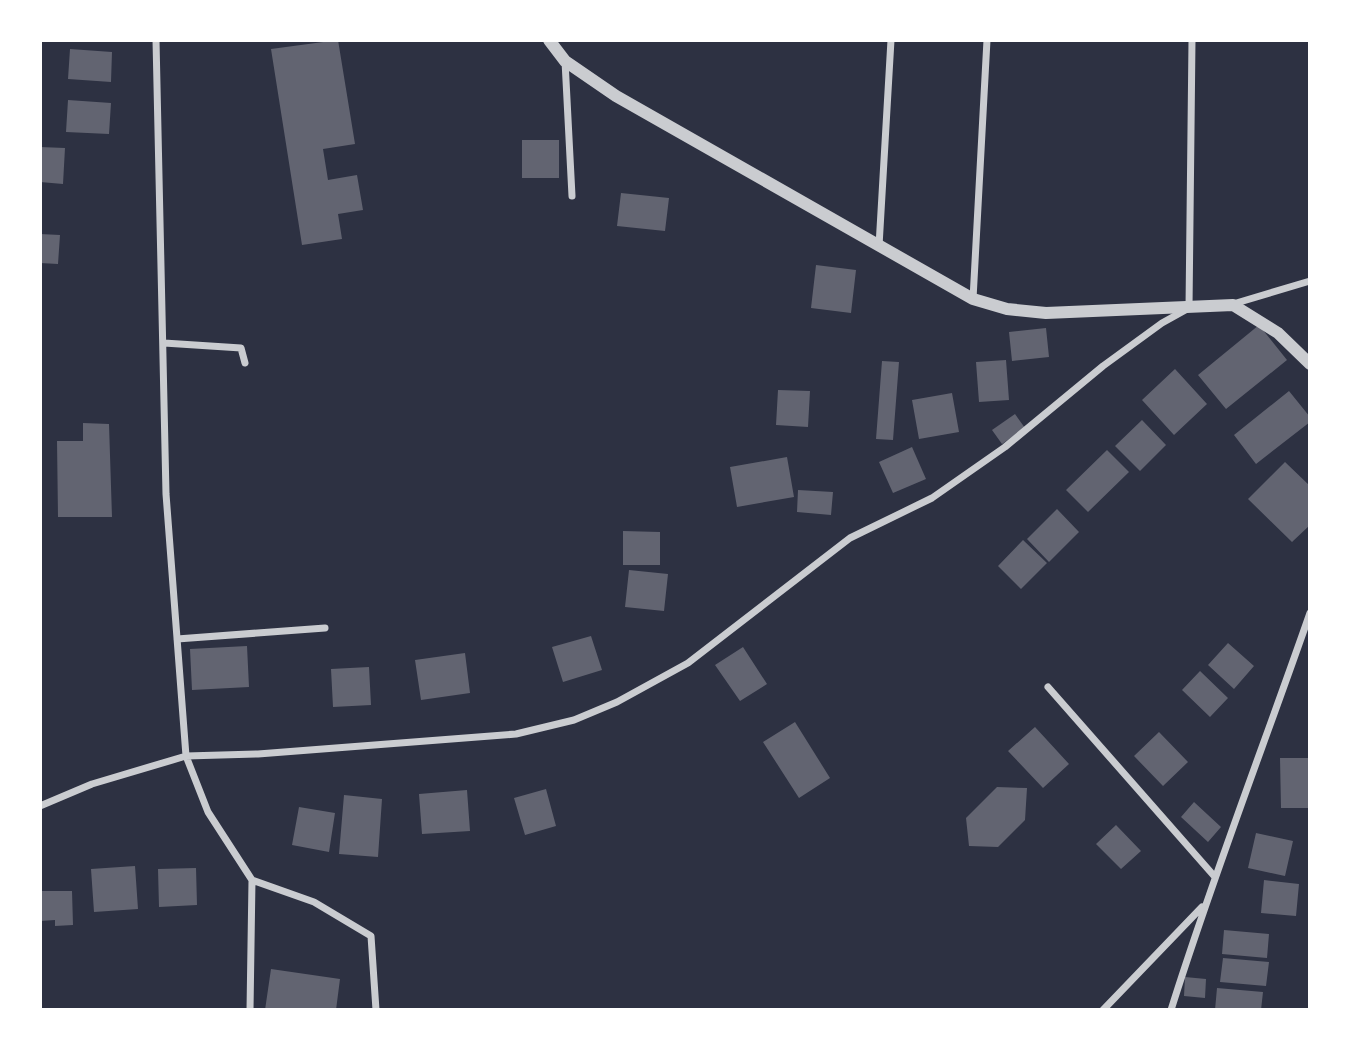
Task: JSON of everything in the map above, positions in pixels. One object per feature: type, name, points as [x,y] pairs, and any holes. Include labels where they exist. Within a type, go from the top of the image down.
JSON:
[{"type":"street","points":[[156,40],[166,494],[186,756],[208,812],[252,880],[250,1010]]},
{"type":"street","points":[[549,40],[565,61],[616,96],[974,299],[1007,309],[1046,313],[1189,309],[1233,305],[1310,281]]},
{"type":"street","points":[[879,247],[891,40]]},
{"type":"street","points":[[974,299],[987,40]]},
{"type":"street","points":[[1189,309],[1192,40]]},
{"type":"street","points":[[565,61],[572,196]]},
{"type":"street","points":[[1233,305],[1278,333],[1310,363]]},
{"type":"street","points":[[40,806],[92,784],[186,756],[258,754],[516,734],[574,720],[617,702],[688,663],[850,538],[932,498],[1005,447],[1103,366],[1162,323],[1189,309]]},
{"type":"street","points":[[164,343],[241,348],[245,363]]},
{"type":"street","points":[[1171,1010],[1205,904],[1310,613]]},
{"type":"street","points":[[177,639],[324,628]]},
{"type":"street","points":[[1048,687],[1215,877]]},
{"type":"street","points":[[252,880],[314,902],[370,936],[376,1010]]},
{"type":"street","points":[[1102,1010],[1205,904]]},
{"type":"building","points":[[338,40],[355,144],[323,149],[328,180],[357,175],[363,210],[338,214],[342,239],[302,245],[271,49]]},
{"type":"building","points":[[70,49],[112,52],[111,82],[68,79]]},
{"type":"building","points":[[68,100],[111,103],[109,134],[66,132]]},
{"type":"building","points":[[522,140],[559,140],[559,178],[522,178]]},
{"type":"building","points":[[40,147],[65,148],[63,184],[40,182]]},
{"type":"building","points":[[621,193],[669,198],[665,231],[617,226]]},
{"type":"building","points":[[40,234],[60,235],[58,264],[40,263]]},
{"type":"building","points":[[816,265],[856,270],[851,313],[811,308]]},
{"type":"building","points":[[1259,325],[1287,360],[1226,409],[1198,375]]},
{"type":"building","points":[[1046,328],[1049,357],[1012,361],[1009,332]]},
{"type":"building","points":[[1006,360],[1009,400],[979,402],[976,362]]},
{"type":"building","points":[[882,361],[899,362],[893,440],[876,439]]},
{"type":"building","points":[[1175,369],[1207,404],[1174,435],[1142,400]]},
{"type":"building","points":[[778,390],[810,391],[808,427],[776,425]]},
{"type":"building","points":[[1289,391],[1310,417],[1310,422],[1256,464],[1234,435]]},
{"type":"building","points":[[952,393],[959,432],[919,439],[912,400]]},
{"type":"building","points":[[1015,414],[1025,428],[1002,444],[992,430]]},
{"type":"building","points":[[1142,420],[1166,445],[1140,471],[1115,446]]},
{"type":"building","points":[[83,423],[109,424],[112,517],[58,517],[57,441],[83,441]]},
{"type":"building","points":[[912,447],[926,479],[893,493],[879,462]]},
{"type":"building","points":[[1107,450],[1129,472],[1088,512],[1066,490]]},
{"type":"building","points":[[787,457],[794,497],[737,507],[730,467]]},
{"type":"building","points":[[1285,462],[1310,486],[1310,525],[1292,542],[1248,499]]},
{"type":"building","points":[[798,490],[833,492],[831,515],[797,512]]},
{"type":"building","points":[[1057,509],[1079,532],[1049,562],[1027,539]]},
{"type":"building","points":[[623,531],[660,532],[660,565],[623,565]]},
{"type":"building","points":[[1023,540],[1047,563],[1021,589],[998,566]]},
{"type":"building","points":[[629,570],[668,574],[664,611],[625,607]]},
{"type":"building","points":[[591,636],[602,670],[563,682],[552,647]]},
{"type":"building","points":[[1228,643],[1254,666],[1234,689],[1208,665]]},
{"type":"building","points":[[247,646],[249,687],[192,690],[190,649]]},
{"type":"building","points":[[743,647],[767,684],[740,701],[715,665]]},
{"type":"building","points":[[465,653],[470,693],[421,700],[415,660]]},
{"type":"building","points":[[369,667],[371,705],[333,707],[331,669]]},
{"type":"building","points":[[1200,671],[1228,698],[1210,717],[1182,690]]},
{"type":"building","points":[[795,722],[830,778],[799,798],[763,742]]},
{"type":"building","points":[[1035,727],[1069,764],[1043,788],[1008,751]]},
{"type":"building","points":[[1159,732],[1188,762],[1163,786],[1134,756]]},
{"type":"building","points":[[1280,758],[1310,758],[1310,808],[1281,808]]},
{"type":"building","points":[[997,787],[1027,788],[1025,820],[998,847],[969,846],[966,818]]},
{"type":"building","points":[[546,789],[556,826],[525,835],[514,798]]},
{"type":"building","points":[[467,790],[470,831],[422,834],[419,794]]},
{"type":"building","points":[[344,795],[382,799],[378,857],[339,854]]},
{"type":"building","points":[[1194,802],[1221,827],[1208,842],[1181,817]]},
{"type":"building","points":[[299,807],[335,813],[329,852],[292,845]]},
{"type":"building","points":[[1116,825],[1141,851],[1121,869],[1096,844]]},
{"type":"building","points":[[1256,833],[1293,841],[1285,876],[1248,868]]},
{"type":"building","points":[[135,866],[138,909],[94,912],[91,869]]},
{"type":"building","points":[[196,868],[197,905],[159,907],[158,869]]},
{"type":"building","points":[[1264,880],[1299,884],[1296,916],[1261,913]]},
{"type":"building","points":[[40,891],[72,891],[73,925],[55,926],[55,920],[40,921]]},
{"type":"building","points":[[1224,930],[1269,934],[1267,958],[1222,954]]},
{"type":"building","points":[[1223,958],[1269,962],[1266,986],[1220,982]]},
{"type":"building","points":[[271,969],[340,979],[336,1010],[265,1010]]},
{"type":"building","points":[[1185,977],[1206,979],[1205,998],[1184,996]]},
{"type":"building","points":[[1217,988],[1263,992],[1261,1010],[1215,1010]]}]
